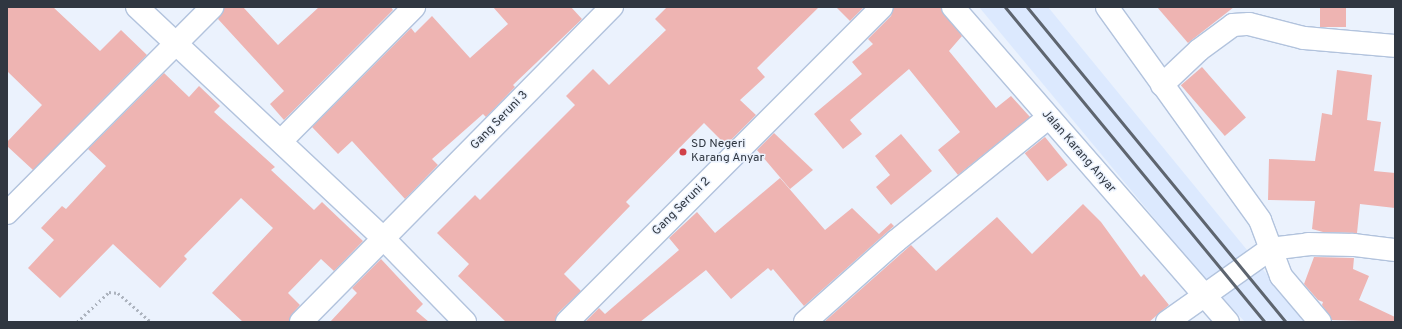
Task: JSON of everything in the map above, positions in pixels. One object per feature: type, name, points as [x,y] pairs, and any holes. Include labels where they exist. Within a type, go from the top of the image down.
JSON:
[{"type":"street","points":[[137,7],[175,45],[386,237],[465,322]]},
{"type":"street","points":[[7,213],[212,7]]},
{"type":"street","points":[[281,141],[414,7]]},
{"type":"street","name":"Gang Seruni 3","points":[[302,322],[612,7]]},
{"type":"street","name":"Gang Seruni 2","points":[[567,322],[882,7]]},
{"type":"street","name":"Jalan Karang Anyar","points":[[953,7],[1048,118],[1228,322]]},
{"type":"street","points":[[1107,7],[1260,220],[1281,276],[1320,322]]},
{"type":"street","points":[[1162,85],[1205,44],[1233,25],[1249,24],[1304,38],[1395,46]]},
{"type":"street","points":[[805,322],[896,241],[1048,118]]},
{"type":"street","points":[[1167,322],[1270,249],[1316,244],[1354,245],[1395,250]]},
{"type":"path","points":[[77,322],[109,292],[118,293],[151,322]]},
{"type":"shaded area","points":[[979,7],[1048,7],[1306,322],[1245,322],[1198,271]]},
{"type":"building","points":[[7,7],[53,7],[100,51],[121,30],[147,55],[33,170],[7,146],[7,142],[42,105],[7,71]]},
{"type":"building","points":[[224,7],[243,7],[278,45],[319,7],[391,7],[393,10],[284,120],[270,104],[284,91],[218,19]]},
{"type":"building","points":[[493,7],[571,7],[582,19],[513,85],[515,87],[486,117],[483,114],[432,159],[438,165],[405,199],[352,141],[338,154],[312,127],[411,28],[415,33],[432,16],[470,58],[508,24]]},
{"type":"building","points":[[667,7],[819,7],[757,68],[765,77],[740,100],[756,115],[726,145],[704,123],[626,202],[630,206],[564,274],[581,291],[558,313],[555,322],[506,322],[458,276],[469,264],[437,233],[475,195],[480,200],[575,105],[566,96],[593,69],[609,85],[666,30],[655,19]]},
{"type":"building","points":[[836,7],[864,7],[850,21]]},
{"type":"building","points":[[894,7],[940,7],[962,36],[949,51],[996,108],[1011,96],[1030,117],[958,175],[938,150],[960,132],[909,69],[850,120],[862,134],[843,149],[814,114],[862,74],[852,62],[873,44],[868,39],[891,16]]},
{"type":"building","points":[[1157,7],[1234,7],[1188,43]]},
{"type":"building","points":[[1320,7],[1346,7],[1346,27],[1320,27]]},
{"type":"building","points":[[1202,67],[1246,118],[1225,136],[1181,85]]},
{"type":"building","points":[[1337,70],[1372,75],[1367,120],[1381,122],[1374,171],[1395,173],[1395,208],[1360,204],[1357,233],[1323,232],[1312,229],[1315,201],[1268,200],[1269,159],[1315,161],[1322,113],[1332,115]]},
{"type":"building","points":[[164,73],[189,97],[199,86],[220,106],[214,112],[275,167],[271,170],[314,210],[322,202],[363,241],[334,271],[321,259],[288,293],[300,305],[292,314],[289,322],[243,322],[212,293],[273,228],[241,198],[184,256],[187,259],[160,288],[113,244],[60,298],[28,268],[54,240],[41,228],[62,206],[66,209],[106,166],[88,149]]},
{"type":"building","points":[[774,133],[813,170],[790,189],[757,150]]},
{"type":"building","points":[[901,134],[932,171],[891,205],[876,187],[890,175],[875,156]]},
{"type":"building","points":[[1045,137],[1068,165],[1047,181],[1025,153]]},
{"type":"building","points":[[780,178],[825,230],[852,208],[879,234],[891,223],[894,226],[804,306],[773,269],[771,271],[768,268],[731,299],[706,270],[640,322],[585,322],[599,308],[605,314],[679,250],[669,238],[697,212],[715,233]]},
{"type":"building","points":[[1083,204],[1101,222],[1141,277],[1144,274],[1169,305],[1149,322],[824,322],[911,245],[936,271],[997,217],[1032,254]]},
{"type":"building","points":[[1314,257],[1354,258],[1353,269],[1369,276],[1359,300],[1395,317],[1395,322],[1332,320],[1322,305],[1323,302],[1318,300],[1304,284]]},
{"type":"building","points":[[381,259],[423,304],[416,311],[429,322],[330,322],[357,293],[352,288]]},
{"type":"railway","points":[[1005,7],[1265,322]]},
{"type":"railway","points":[[1027,7],[1286,322]]},
{"type":"place","name":"SD Negeri Karang Anyar","points":[[683,152]]}]
